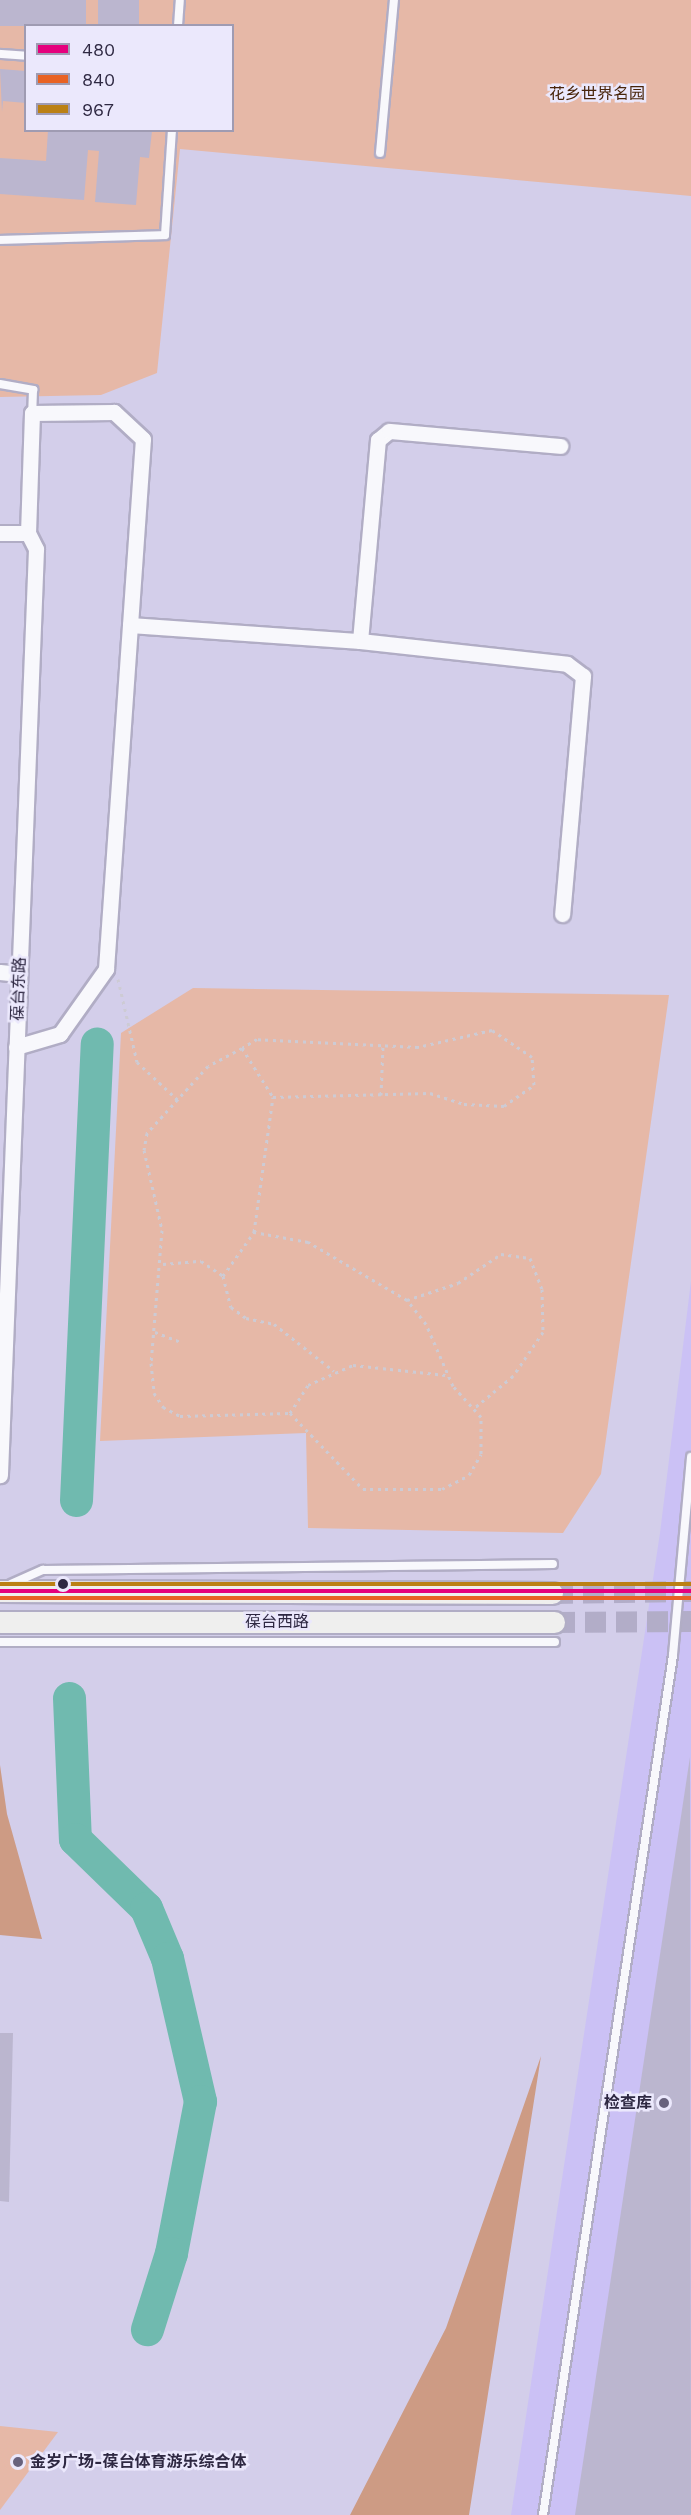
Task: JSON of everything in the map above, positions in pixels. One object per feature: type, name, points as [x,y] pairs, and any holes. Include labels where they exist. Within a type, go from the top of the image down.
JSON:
[{"type":"street","points":[[16,1047],[60,1034],[106,969],[143,439],[114,412],[32,413]]},
{"type":"street","name":"葆台东路","points":[[0,1475],[36,549],[28,533],[32,413]]},
{"type":"street","points":[[360,641],[378,440],[389,431],[560,446]]},
{"type":"street","points":[[0,533],[28,533]]},
{"type":"street","points":[[130,625],[360,641],[567,664],[583,676],[562,914]]},
{"type":"street","points":[[0,972],[19,974]]},
{"type":"street","name":"葆台西路","points":[[0,1590],[552,1593]]},
{"type":"street","name":"葆台西路","points":[[0,1622],[555,1632]]},
{"type":"lane","points":[[178,24],[180,0]]},
{"type":"lane","points":[[380,153],[394,0]]},
{"type":"lane","points":[[0,54],[24,56]]},
{"type":"lane","points":[[0,240],[165,235],[172,132]]},
{"type":"lane","points":[[0,384],[33,390],[32,413]]},
{"type":"lane","points":[[543,2515],[673,1655],[691,1457]]},
{"type":"lane","points":[[0,1590],[43,1570],[553,1564]]},
{"type":"lane","points":[[0,1642],[555,1632]]},
{"type":"path","points":[[117,976],[129,1042],[137,1062],[178,1100]]},
{"type":"path","points":[[254,1232],[308,1242],[407,1300],[426,1324],[446,1375],[481,1417],[481,1454],[469,1475],[442,1489],[363,1489],[290,1413],[180,1416],[163,1407],[154,1393],[151,1363],[163,1264],[162,1230],[144,1149],[147,1133],[208,1066],[257,1040],[417,1047],[492,1030],[532,1057],[534,1085],[504,1106],[464,1104],[430,1093],[273,1097]]},
{"type":"path","points":[[381,1095],[383,1046]]},
{"type":"path","points":[[224,1276],[254,1232],[273,1097],[242,1048]]},
{"type":"path","points":[[407,1300],[458,1283],[501,1254],[530,1258],[542,1289],[543,1332],[513,1376],[474,1409]]},
{"type":"path","points":[[163,1264],[201,1262],[224,1276],[231,1307],[246,1318],[274,1324],[334,1371]]},
{"type":"path","points":[[155,1332],[181,1342]]},
{"type":"path","points":[[290,1413],[308,1384],[334,1371],[353,1365],[446,1375]]},
{"type":"shaded area","points":[[691,1281],[691,2515],[511,2515],[660,1533]]},
{"type":"shaded area","points":[[0,1765],[7,1814],[42,1939],[0,1935]]},
{"type":"shaded area","points":[[541,2056],[469,2515],[350,2515],[446,2328]]},
{"type":"green space","name":"花乡世界名园","points":[[0,0],[691,0],[691,196],[180,149],[157,373],[101,395],[0,397]]},
{"type":"green space","points":[[193,988],[669,995],[601,1474],[563,1533],[308,1528],[306,1433],[100,1441],[121,1033]]},
{"type":"green space","name":"金岁广场-葆台体育游乐综合体","points":[[0,2426],[58,2432],[0,2510]]},
{"type":"building","points":[[0,0],[86,0],[86,24],[0,26]]},
{"type":"building","points":[[98,0],[139,0],[139,24],[98,24]]},
{"type":"building","points":[[0,69],[24,71],[24,103],[3,101],[2,112]]},
{"type":"building","points":[[48,132],[152,132],[149,158],[140,157],[136,205],[95,202],[99,151],[88,150],[84,200],[0,194],[0,158],[46,161]]},
{"type":"building","name":"检查库","points":[[690,1757],[691,2515],[575,2515]]},
{"type":"building","points":[[0,2033],[13,2033],[9,2202],[0,2201]]},
{"type":"waterway","points":[[76,1500],[97,1043]]},
{"type":"waterway","points":[[69,1698],[75,1839],[146,1908],[167,1958],[200,2101],[171,2253],[147,2329]]},
{"type":"tunnel","points":[[552,1593],[691,1591]]},
{"type":"tunnel","points":[[554,1622],[691,1621]]},
{"type":"transit line","name":"967","points":[[0,1584],[691,1584]]},
{"type":"transit line","name":"480","points":[[0,1591],[691,1591]]},
{"type":"transit line","name":"840","points":[[0,1598],[691,1598]]},
{"type":"place","name":"检查库","points":[[664,2103]]},
{"type":"place","name":"金岁广场-葆台体育游乐综合体","points":[[18,2462]]}]
